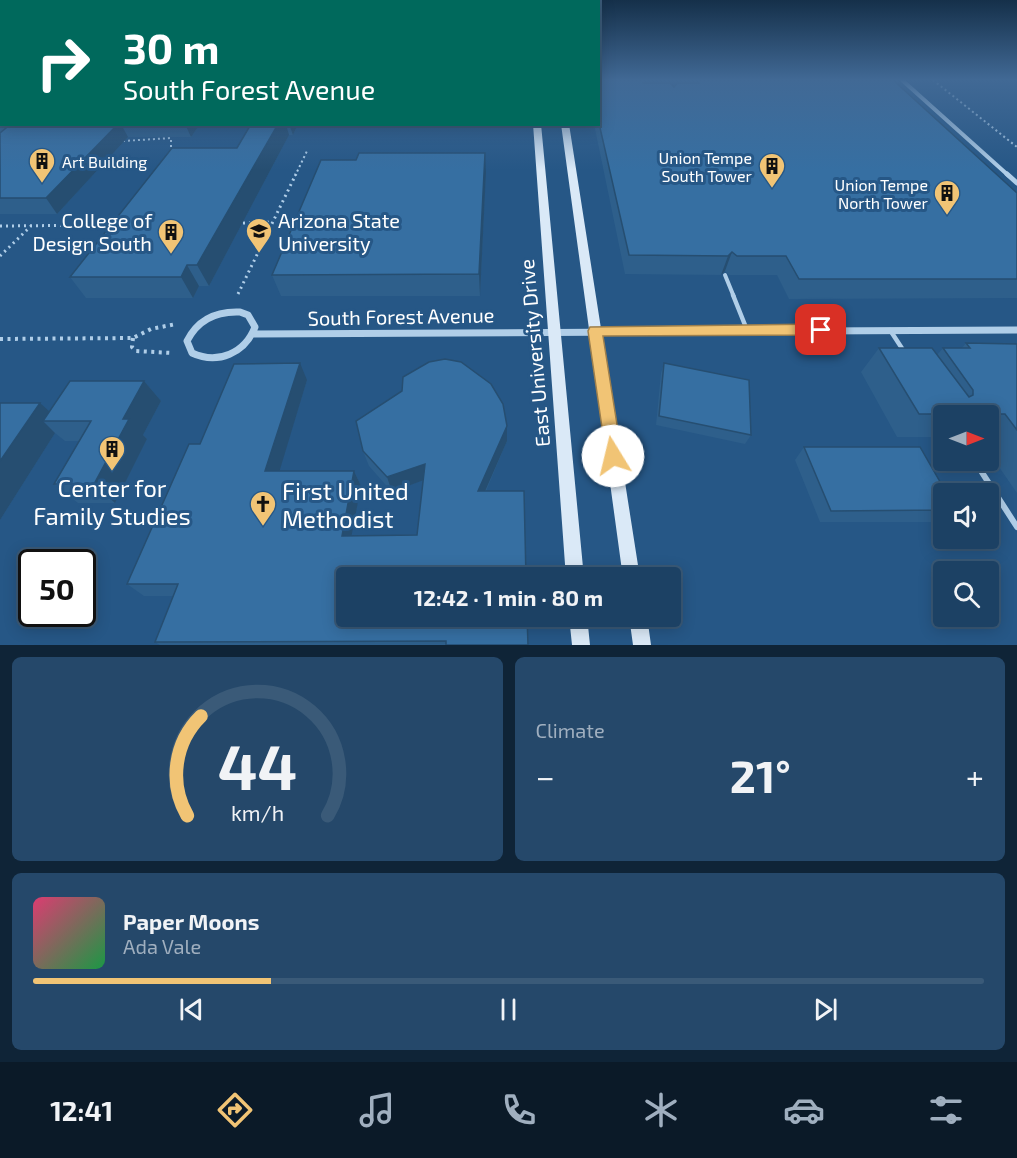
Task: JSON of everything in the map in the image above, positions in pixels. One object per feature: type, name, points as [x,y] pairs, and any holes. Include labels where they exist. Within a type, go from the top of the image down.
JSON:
[{"type":"main road","name":"East University Drive","points":[[537,126],[574,567]]},
{"type":"main road","points":[[565,126],[630,567]]},
{"type":"main road","points":[[579,627],[581,645]]},
{"type":"main road","points":[[640,627],[642,645]]},
{"type":"street","points":[[936,110],[1017,183]]},
{"type":"street","points":[[230,311],[248,315],[255,327],[254,334],[242,348],[223,357],[205,358],[197,356],[188,348],[187,341],[195,327],[211,316],[230,311]]},
{"type":"street","name":"South Forest Avenue","points":[[254,334],[1017,330]]},
{"type":"lane","points":[[725,275],[747,330]]},
{"type":"lane","points":[[891,330],[907,356]]},
{"type":"lane","points":[[981,471],[1017,527]]},
{"type":"path","points":[[971,110],[1017,147]]},
{"type":"path","points":[[142,138],[148,131]]},
{"type":"path","points":[[118,142],[142,138],[171,138],[171,152]]},
{"type":"path","points":[[230,311],[307,151]]},
{"type":"path","points":[[243,222],[273,222]]},
{"type":"path","points":[[0,226],[121,225]]},
{"type":"path","points":[[0,256],[31,226]]},
{"type":"path","points":[[0,339],[133,338],[151,329],[175,324],[195,327]]},
{"type":"path","points":[[133,338],[132,347],[136,351],[169,355],[188,348]]},
{"type":"building","points":[[600,110],[926,110],[1017,193],[1017,279],[799,279],[786,256],[737,256],[732,252],[728,256],[629,255],[600,126]]},
{"type":"building","name":"Art Building","points":[[9,126],[116,126],[46,198],[0,198],[0,133]]},
{"type":"building","name":"College of Design South","points":[[250,126],[277,126],[197,265],[187,265],[181,277],[70,277],[172,148],[237,148]]},
{"type":"building","points":[[359,153],[485,153],[479,274],[272,275],[321,160],[356,160]]},
{"type":"building","points":[[966,343],[1017,344],[1017,430],[1005,414],[999,414],[999,405],[933,405],[933,414],[919,414],[879,348],[932,348],[969,397],[973,395],[973,390],[943,348],[970,348]]},
{"type":"building","name":"First United Methodist","points":[[445,359],[461,362],[491,384],[503,404],[507,426],[478,491],[524,491],[526,567],[336,567],[336,627],[527,627],[528,645],[446,645],[446,641],[155,642],[178,584],[127,584],[189,444],[200,444],[234,364],[300,363],[265,471],[354,471],[342,536],[417,535],[425,464],[387,477],[363,451],[356,421],[402,391],[403,377],[429,362]]},
{"type":"building","points":[[664,363],[749,380],[751,435],[659,416]]},
{"type":"building","points":[[70,381],[144,381],[123,419],[129,419],[94,484],[54,484],[91,421],[43,421]]},
{"type":"building","points":[[0,403],[40,403],[0,461]]},
{"type":"building","points":[[804,447],[920,447],[941,483],[933,483],[933,510],[831,511]]},
{"type":"place","name":"Art Building","points":[[42,184]]},
{"type":"place","name":"Union Tempe South Tower","points":[[772,189]]},
{"type":"place","name":"Union Tempe North Tower","points":[[947,216]]},
{"type":"place","name":"Arizona State University","points":[[259,254]]},
{"type":"place","name":"College of Design South","points":[[171,255]]},
{"type":"place","name":"Center for Family Studies","points":[[112,472]]},
{"type":"place","name":"First United Methodist","points":[[263,527]]},
{"type":"route","points":[[613,456],[595,331],[821,330]]}]
